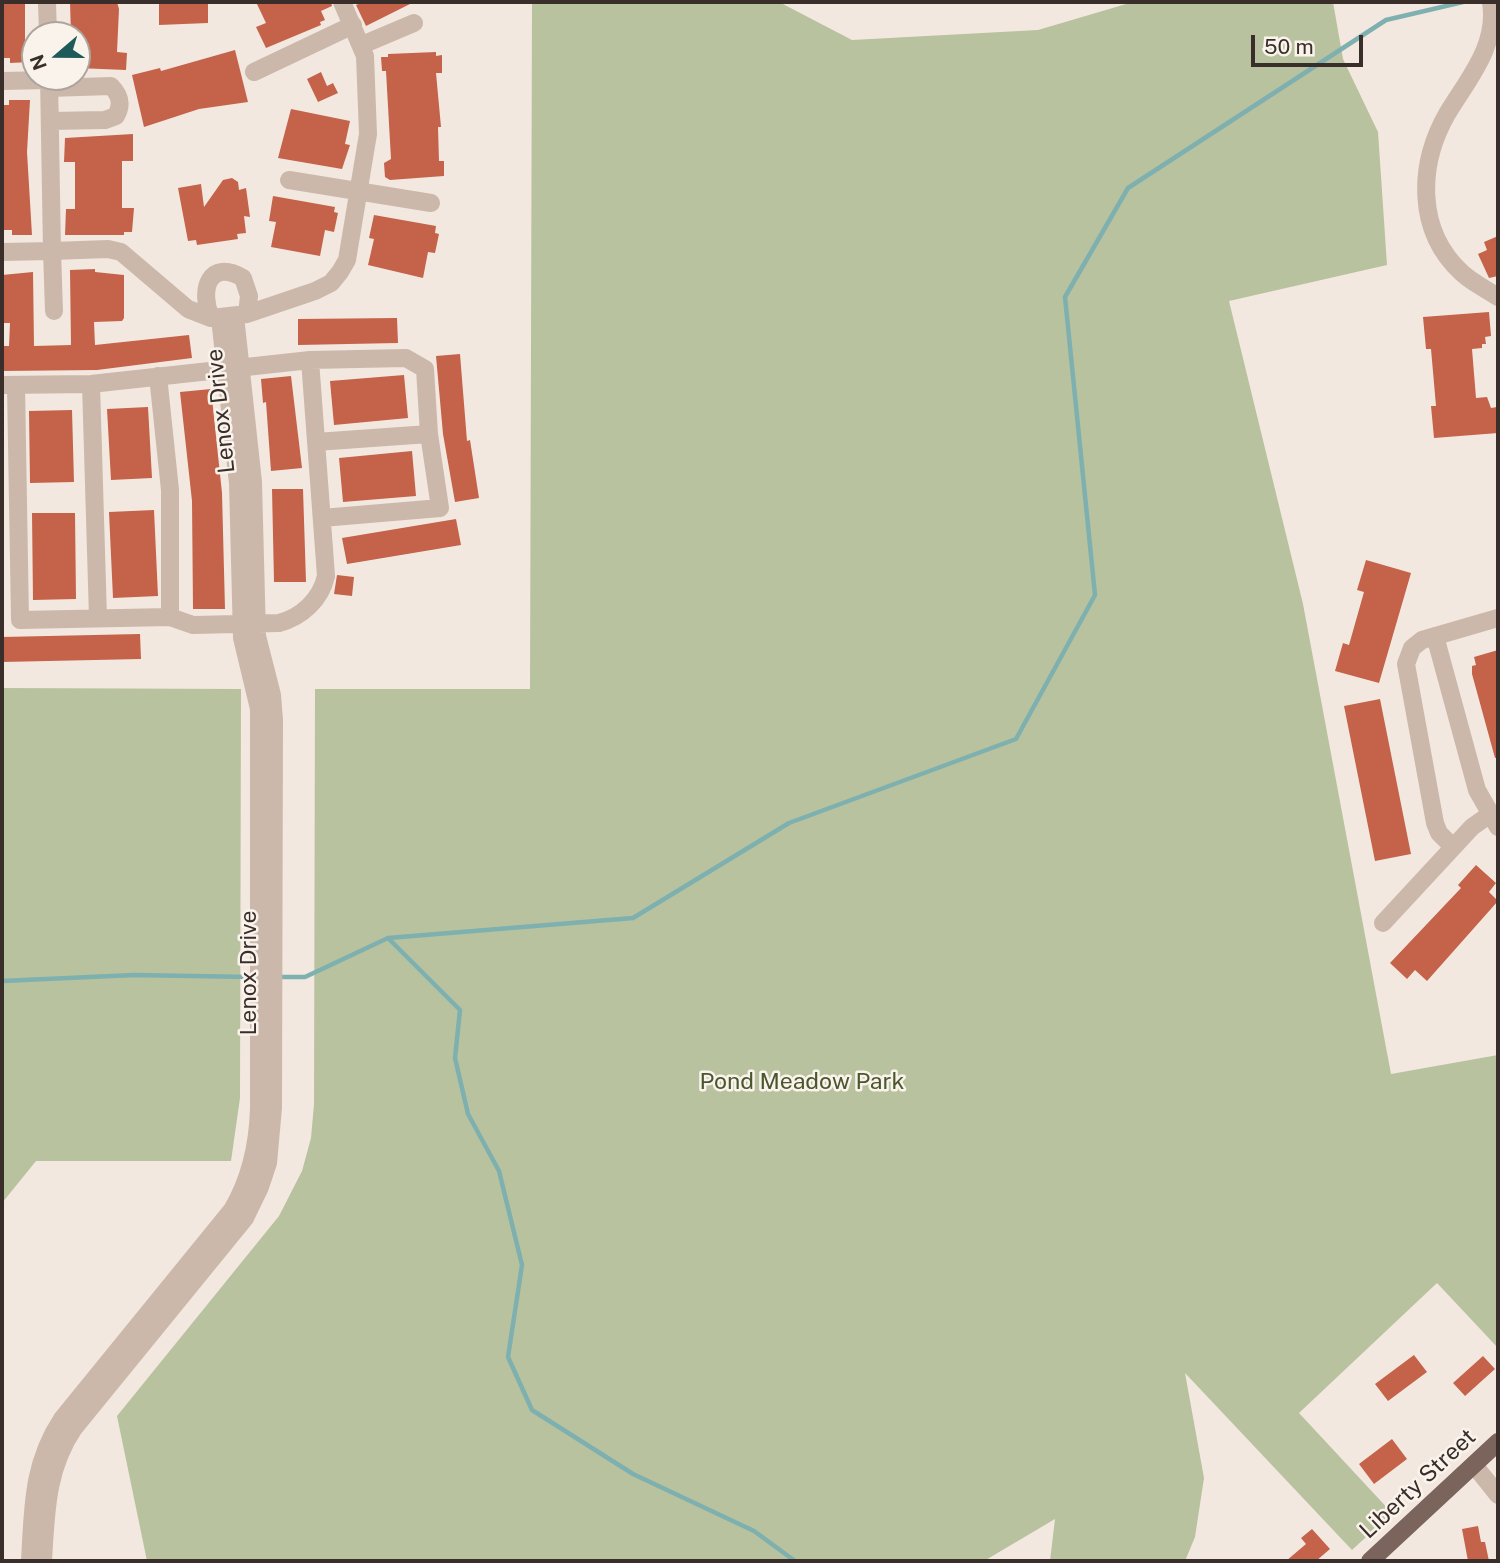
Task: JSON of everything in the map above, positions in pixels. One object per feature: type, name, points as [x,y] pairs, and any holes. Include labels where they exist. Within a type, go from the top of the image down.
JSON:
[{"type":"main road","name":"Liberty Street","points":[[1370,1561],[1474,1465],[1496,1449]]},
{"type":"street","points":[[47,2],[48,21]]},
{"type":"street","points":[[2,253],[108,249],[121,252],[199,316],[228,316],[316,291],[331,283],[347,260],[368,134],[362,45],[342,2]]},
{"type":"street","points":[[1491,2],[1493,21],[1489,41],[1435,139],[1427,162],[1425,192],[1431,225],[1450,260],[1463,274],[1498,297]]},
{"type":"street","points":[[362,45],[414,23]]},
{"type":"street","points":[[254,72],[353,25]]},
{"type":"street","points":[[2,81],[21,81]]},
{"type":"street","points":[[50,121],[106,120],[116,117],[120,107],[118,93],[111,86],[91,85]]},
{"type":"street","points":[[49,91],[54,311]]},
{"type":"street","points":[[289,180],[430,203]]},
{"type":"street","name":"Lenox Drive","points":[[30,1561],[32,1502],[39,1463],[55,1429],[86,1402],[214,1244],[247,1182],[266,1108],[267,802],[274,708],[249,624],[228,316]]},
{"type":"street","points":[[310,360],[326,576],[323,591],[314,602],[288,621],[249,624],[192,625],[170,617],[20,620],[9,385],[91,384],[310,360],[406,358],[417,362],[425,369],[429,434],[440,508],[322,518]]},
{"type":"street","points":[[158,376],[170,490],[170,617]]},
{"type":"street","points":[[91,384],[98,618]]},
{"type":"street","points":[[316,442],[429,434]]},
{"type":"street","points":[[1453,848],[1439,834],[1435,823],[1407,670],[1412,648],[1435,636],[1498,618]]},
{"type":"street","points":[[1383,923],[1453,848],[1493,821],[1478,790],[1435,636]]},
{"type":"street","name":"Lenox Drive","points":[[43,1561],[54,1467],[86,1402]]},
{"type":"street","points":[[1474,1465],[1498,1495]]},
{"type":"green space","name":"Pond Meadow Park","points":[[532,2],[779,2],[852,40],[1038,30],[1133,2],[1333,2],[1343,59],[1378,132],[1387,265],[1229,301],[1303,604],[1391,1074],[1498,1055],[1498,1348],[1437,1283],[1299,1413],[1392,1513],[1352,1550],[1185,1373],[1204,1478],[1195,1537],[1185,1561],[1050,1561],[1055,1519],[984,1561],[147,1561],[117,1416],[279,1216],[302,1171],[311,1138],[314,1104],[315,689],[530,689]]},
{"type":"green space","points":[[2,688],[241,689],[240,1098],[231,1161],[36,1161],[2,1203]]},
{"type":"building","points":[[2,2],[25,2],[25,21],[21,21],[21,62],[10,63],[10,58],[2,58]]},
{"type":"building","points":[[70,2],[117,2],[117,52],[127,53],[126,70],[91,69],[91,21],[71,21]]},
{"type":"building","points":[[159,2],[208,2],[208,23],[159,25]]},
{"type":"building","points":[[256,2],[331,2],[332,6],[321,11],[325,20],[320,22],[321,25],[266,48],[256,27],[266,23]]},
{"type":"building","points":[[363,2],[414,2],[366,26],[356,5]]},
{"type":"building","points":[[235,50],[248,102],[199,109],[144,127],[132,75],[160,68],[161,71]]},
{"type":"building","points":[[436,52],[436,56],[442,55],[442,73],[436,73],[441,127],[438,127],[439,161],[444,161],[444,176],[390,180],[385,177],[384,163],[391,159],[386,71],[382,71],[381,57],[388,57],[388,54]]},
{"type":"building","points":[[321,72],[327,86],[333,83],[338,93],[318,102],[307,79]]},
{"type":"building","points":[[9,100],[30,100],[27,152],[32,235],[12,235],[12,230],[2,230],[2,105],[9,105]]},
{"type":"building","points":[[291,109],[350,121],[345,144],[350,145],[342,169],[278,158]]},
{"type":"building","points":[[133,134],[133,161],[122,161],[122,208],[134,208],[132,232],[124,232],[124,235],[65,235],[66,209],[75,209],[75,162],[64,162],[65,138]]},
{"type":"building","points":[[232,178],[238,182],[239,190],[246,188],[250,217],[244,216],[246,233],[237,234],[238,239],[197,245],[196,240],[188,241],[178,188],[201,184],[204,207],[223,180]]},
{"type":"building","points":[[273,196],[335,207],[334,212],[338,213],[334,232],[325,230],[320,256],[271,247],[276,222],[269,221]]},
{"type":"building","points":[[374,215],[436,226],[435,233],[439,234],[435,253],[428,252],[423,278],[368,265],[374,239],[369,238]]},
{"type":"building","points":[[1498,236],[1498,276],[1489,278],[1478,254],[1487,250],[1484,242]]},
{"type":"building","points":[[95,269],[95,272],[124,275],[124,318],[122,321],[94,322],[95,345],[189,335],[192,358],[97,370],[2,371],[2,346],[9,346],[10,323],[2,323],[2,275],[33,272],[34,346],[71,345],[70,270]]},
{"type":"building","points":[[1489,312],[1491,336],[1485,337],[1486,344],[1482,344],[1482,348],[1472,349],[1476,398],[1487,397],[1491,408],[1497,407],[1498,433],[1434,438],[1431,406],[1436,406],[1431,349],[1426,349],[1423,317]]},
{"type":"building","points":[[397,318],[398,343],[298,345],[298,319]]},
{"type":"building","points":[[460,354],[467,441],[470,440],[479,498],[455,502],[443,434],[436,356]]},
{"type":"building","points":[[404,375],[408,418],[334,425],[330,381]]},
{"type":"building","points":[[291,376],[302,468],[271,471],[266,402],[263,403],[261,379]]},
{"type":"building","points":[[211,389],[222,493],[225,609],[193,609],[192,501],[180,392]]},
{"type":"building","points":[[148,407],[152,478],[111,480],[107,409]]},
{"type":"building","points":[[72,410],[74,482],[30,483],[29,411]]},
{"type":"building","points":[[412,451],[416,496],[343,502],[339,458]]},
{"type":"building","points":[[272,489],[303,489],[306,582],[274,582]]},
{"type":"building","points":[[154,510],[158,596],[113,598],[109,512]]},
{"type":"building","points":[[32,513],[75,513],[76,599],[33,600]]},
{"type":"building","points":[[456,519],[461,545],[347,564],[342,538]]},
{"type":"building","points":[[1366,560],[1411,573],[1379,683],[1335,671],[1343,643],[1349,645],[1364,592],[1357,590]]},
{"type":"building","points":[[337,575],[354,577],[352,596],[334,594]]},
{"type":"building","points":[[140,634],[141,659],[2,662],[2,637]]},
{"type":"building","points":[[1498,650],[1498,757],[1495,758],[1472,666],[1476,665],[1474,657]]},
{"type":"building","points":[[1380,699],[1411,854],[1375,861],[1344,706]]},
{"type":"building","points":[[1476,865],[1496,883],[1489,892],[1498,901],[1427,981],[1415,970],[1407,979],[1390,963],[1461,888],[1458,885]]},
{"type":"building","points":[[1414,1355],[1427,1372],[1388,1401],[1375,1384]]},
{"type":"building","points":[[1483,1356],[1495,1369],[1465,1396],[1453,1383]]},
{"type":"building","points":[[1392,1439],[1407,1459],[1374,1484],[1359,1464]]},
{"type":"building","points":[[1478,1526],[1489,1561],[1468,1561],[1462,1529]]},
{"type":"building","points":[[1312,1529],[1330,1549],[1316,1561],[1286,1561],[1306,1544],[1301,1538]]},
{"type":"waterway","points":[[282,977],[305,977],[388,938],[633,918],[789,823],[1016,739],[1095,595],[1065,297],[1128,188],[1386,20],[1463,2]]},
{"type":"waterway","points":[[388,938],[460,1010],[455,1058],[468,1114],[499,1171],[522,1265],[508,1357],[532,1410],[633,1474],[754,1531],[795,1561]]},
{"type":"waterway","points":[[2,981],[134,975],[250,977]]}]
